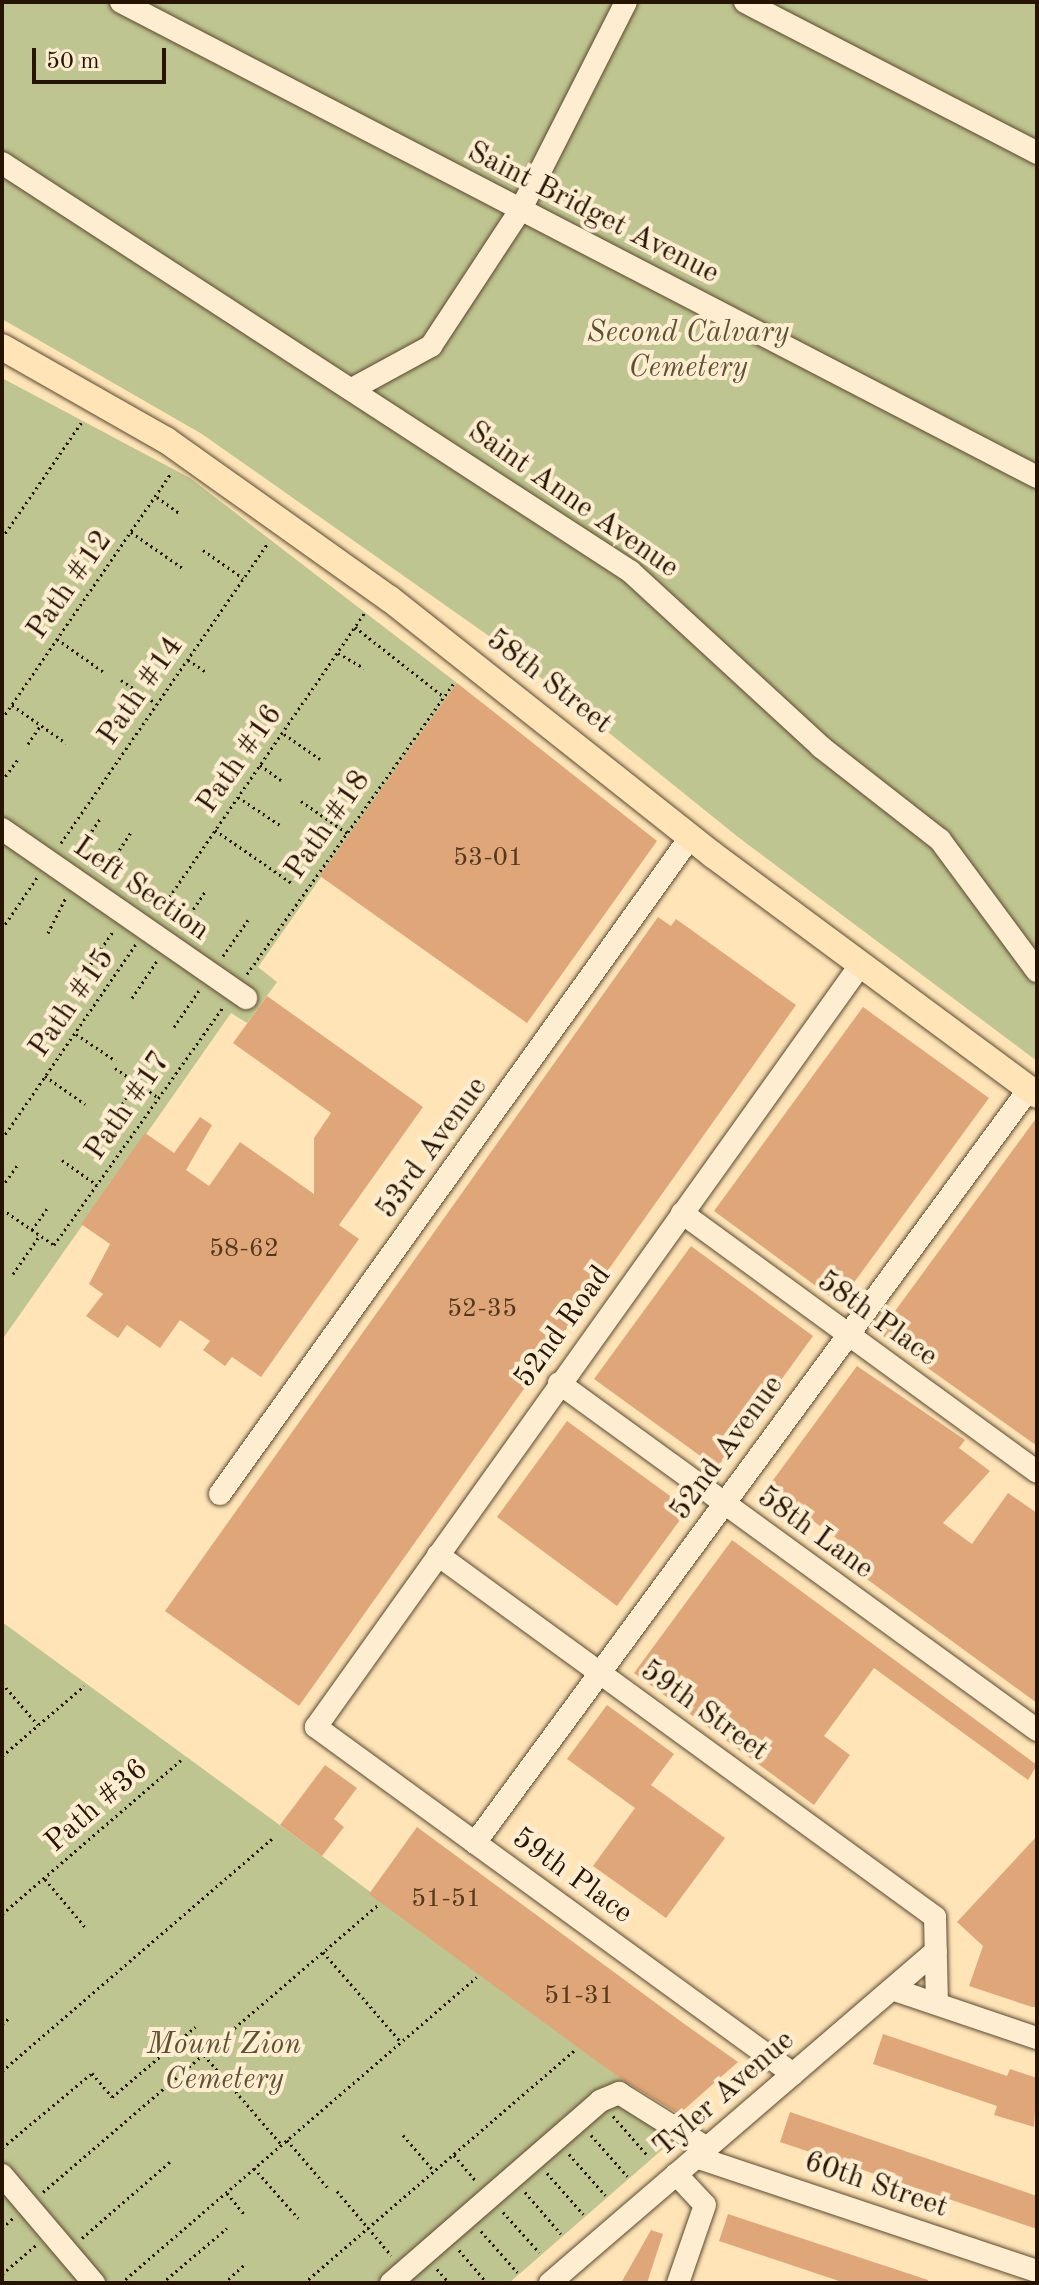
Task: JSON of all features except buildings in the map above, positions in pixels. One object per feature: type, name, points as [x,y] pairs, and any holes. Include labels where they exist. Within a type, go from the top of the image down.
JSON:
[{"type":"main road","name":"58th Street","points":[[2,347],[166,440],[249,497],[691,836],[1033,1092]]},
{"type":"street","name":"Saint Bridget Avenue","points":[[121,2],[1037,477]]},
{"type":"street","points":[[354,388],[428,350],[521,209],[626,2]]},
{"type":"street","points":[[745,2],[1037,153]]},
{"type":"street","name":"Saint Anne Avenue","points":[[2,163],[354,388],[667,601],[813,740],[940,840],[1037,971]]},
{"type":"street","name":"Left Section","points":[[2,829],[241,994]]},
{"type":"street","name":"53rd Avenue","points":[[220,1494],[691,836]]},
{"type":"street","name":"52nd Road","points":[[316,1727],[861,964]]},
{"type":"street","name":"52nd Avenue","points":[[475,1843],[847,1335],[1033,1092]]},
{"type":"street","name":"58th Place","points":[[682,1213],[1037,1472]]},
{"type":"street","name":"58th Lane","points":[[559,1383],[1037,1730]]},
{"type":"street","name":"59th Street","points":[[438,1555],[935,1917],[936,1951]]},
{"type":"street","name":"59th Place","points":[[316,1727],[793,2074]]},
{"type":"street","points":[[936,1951],[937,2004]]},
{"type":"street","name":"Tyler Avenue","points":[[550,2283],[936,1951]]},
{"type":"street","points":[[892,1989],[1037,2038]]},
{"type":"street","name":"60th Street","points":[[600,2101],[619,2093],[636,2098],[702,2152],[1037,2271]]},
{"type":"street","points":[[397,2277],[600,2101]]},
{"type":"street","points":[[676,2174],[705,2205],[678,2283]]},
{"type":"street","points":[[2,2175],[94,2283]]},
{"type":"path","points":[[2,538],[81,423]]},
{"type":"path","name":"Path #12","points":[[2,719],[171,473]]},
{"type":"path","points":[[156,496],[180,514]]},
{"type":"path","points":[[131,532],[184,569]]},
{"type":"path","name":"Path #14","points":[[70,876],[157,704],[267,544]]},
{"type":"path","points":[[203,550],[243,578]]},
{"type":"path","name":"Path #16","points":[[147,929],[365,612]]},
{"type":"path","points":[[355,627],[444,697]]},
{"type":"path","points":[[57,639],[105,673]]},
{"type":"path","points":[[338,653],[364,668]]},
{"type":"path","points":[[188,659],[205,671]]},
{"type":"path","points":[[121,680],[157,704]]},
{"type":"path","name":"Path #18","points":[[241,994],[347,833],[454,683]]},
{"type":"path","points":[[12,705],[66,743]]},
{"type":"path","points":[[28,744],[41,725]]},
{"type":"path","points":[[282,733],[320,759]]},
{"type":"path","points":[[2,781],[19,758]]},
{"type":"path","points":[[260,765],[281,780]]},
{"type":"path","points":[[238,797],[280,825]]},
{"type":"path","points":[[301,801],[347,833]]},
{"type":"path","points":[[48,933],[70,876],[100,819]]},
{"type":"path","points":[[215,830],[293,884]]},
{"type":"path","points":[[2,929],[131,832]]},
{"type":"path","points":[[84,974],[125,914]]},
{"type":"path","name":"Path #15","points":[[2,1139],[147,929]]},
{"type":"path","name":"Path #17","points":[[40,1235],[54,1245],[159,1098],[241,994]]},
{"type":"path","points":[[75,1033],[116,1061]]},
{"type":"path","points":[[122,1104],[154,1059]]},
{"type":"path","points":[[115,1068],[159,1098]]},
{"type":"path","points":[[45,1076],[85,1104]]},
{"type":"path","points":[[62,1160],[97,1185]]},
{"type":"path","points":[[2,1187],[19,1163]]},
{"type":"path","points":[[32,1230],[48,1207]]},
{"type":"path","points":[[2,1209],[40,1235],[13,1274]]},
{"type":"path","points":[[2,1683],[38,1725]]},
{"type":"path","points":[[2,1756],[84,1686]]},
{"type":"path","name":"Path #36","points":[[2,1914],[181,1760]]},
{"type":"path","points":[[2,2071],[273,1838]]},
{"type":"path","points":[[44,1878],[86,1928]]},
{"type":"path","points":[[2,2228],[377,1906]]},
{"type":"path","points":[[323,1952],[401,2042]]},
{"type":"path","points":[[121,2283],[477,1977]]},
{"type":"path","points":[[2,2024],[9,2018]]},
{"type":"path","points":[[2,2148],[92,2073],[112,2097],[195,2027]]},
{"type":"path","points":[[304,2283],[576,2049]]},
{"type":"path","points":[[204,2055],[282,2145]]},
{"type":"path","points":[[600,2101],[648,2156]]},
{"type":"path","points":[[578,2120],[627,2176]]},
{"type":"path","points":[[403,2135],[434,2171]]},
{"type":"path","points":[[556,2139],[605,2195]]},
{"type":"path","points":[[287,2140],[328,2188]]},
{"type":"path","points":[[534,2158],[583,2214]]},
{"type":"path","points":[[67,2251],[171,2161]]},
{"type":"path","points":[[254,2168],[298,2218]]},
{"type":"path","points":[[512,2177],[561,2234]]},
{"type":"path","points":[[337,2191],[368,2228],[397,2277]]},
{"type":"path","points":[[227,2192],[245,2215]]},
{"type":"path","points":[[468,2216],[517,2272]]},
{"type":"path","points":[[162,2283],[227,2228]]},
{"type":"path","points":[[2,2274],[51,2233]]},
{"type":"path","points":[[446,2235],[487,2283]]},
{"type":"path","points":[[224,2283],[244,2265]]},
{"type":"green space","name":"Second Calvary Cemetery","points":[[2,2],[1037,2],[1037,1061],[738,837],[489,636],[202,434],[2,319]]},
{"type":"green space","points":[[2,378],[190,478],[457,683],[258,967],[277,982],[247,1023],[231,1013],[2,1340]]},
{"type":"green space","name":"Mount Zion Cemetery","points":[[2,1622],[687,2128],[509,2283],[2,2283]]}]
